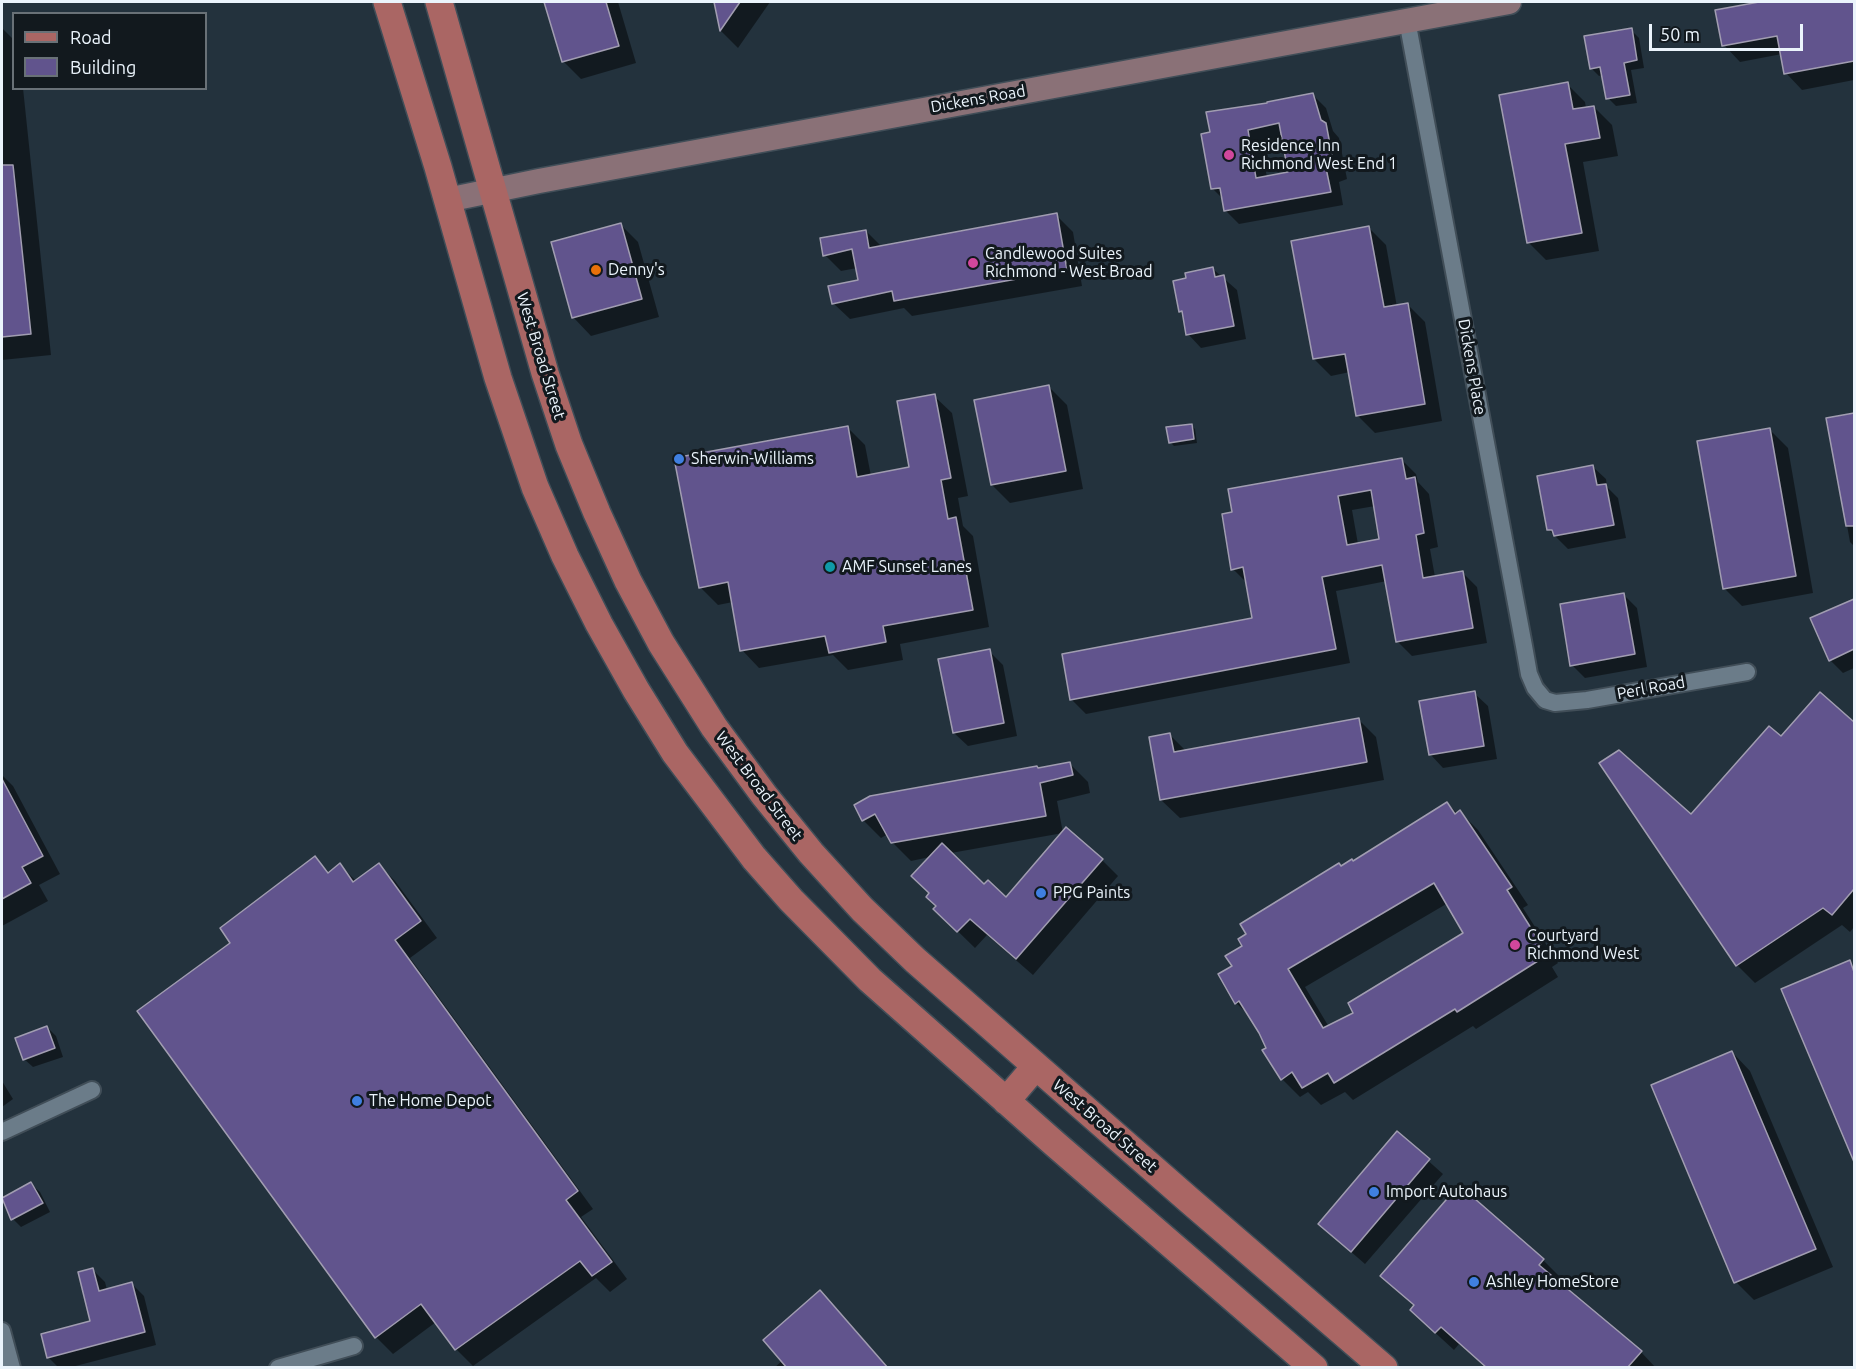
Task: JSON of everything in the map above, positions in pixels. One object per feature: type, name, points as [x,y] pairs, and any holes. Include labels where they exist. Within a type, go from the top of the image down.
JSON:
[{"type":"main road","points":[[387,2],[498,378],[535,487],[581,591],[615,655],[698,785],[754,858],[791,900],[870,980],[1314,1368]]},
{"type":"main road","name":"West Broad Street","points":[[438,2],[545,373],[572,453],[628,582],[681,675],[721,737],[811,853],[862,909],[915,960],[1384,1368]]},
{"type":"main road","name":"Dickens Road","points":[[447,200],[1509,2]]},
{"type":"main road","points":[[1006,1101],[1036,1066]]},
{"type":"street","name":"Dickens Place","points":[[1407,20],[1529,674],[1540,695],[1545,700],[1555,703]]},
{"type":"street","name":"Perl Road","points":[[1555,703],[1587,700],[1747,672]]},
{"type":"street","points":[[2,1132],[92,1090]]},
{"type":"street","points":[[2,1331],[12,1368]]},
{"type":"street","points":[[278,1368],[354,1346]]},
{"type":"building","points":[[544,2],[606,2],[619,46],[562,62]]},
{"type":"building","points":[[714,2],[740,2],[720,31]]},
{"type":"building","points":[[1759,2],[1854,2],[1854,61],[1784,74],[1777,36],[1722,46],[1715,10]]},
{"type":"building","points":[[1632,28],[1637,60],[1624,63],[1630,95],[1606,99],[1600,67],[1590,69],[1584,36]]},
{"type":"building","points":[[1568,82],[1573,109],[1594,106],[1600,138],[1565,144],[1582,233],[1527,243],[1499,95]]},
{"type":"building","points":[[1313,93],[1321,120],[1326,123],[1334,166],[1326,168],[1331,192],[1224,211],[1220,188],[1211,189],[1201,134],[1210,132],[1206,112]],"holes":[[[1279,123],[1288,172],[1256,178],[1248,130]]]},
{"type":"building","points":[[2,165],[13,165],[31,334],[2,337]]},
{"type":"building","name":"Candlewood Suites Richmond - West Broad","points":[[1057,213],[1067,270],[894,301],[892,291],[832,304],[828,286],[858,280],[852,249],[823,256],[820,238],[866,230],[869,248]]},
{"type":"building","name":"Denny's","points":[[621,223],[642,299],[572,318],[551,242]]},
{"type":"building","points":[[1369,226],[1384,307],[1408,303],[1425,404],[1356,416],[1345,354],[1313,359],[1291,241]]},
{"type":"building","points":[[1213,267],[1215,277],[1224,275],[1234,326],[1186,335],[1173,281],[1186,278],[1185,273]]},
{"type":"building","points":[[1049,385],[1066,471],[991,485],[974,400]]},
{"type":"building","points":[[935,394],[951,478],[941,480],[948,519],[956,517],[973,610],[883,626],[886,642],[829,653],[825,636],[740,651],[728,582],[699,588],[674,458],[848,426],[857,477],[909,467],[897,401]]},
{"type":"building","points":[[1854,413],[1854,526],[1846,526],[1826,418]]},
{"type":"building","points":[[1192,424],[1194,439],[1169,443],[1166,427]]},
{"type":"building","points":[[1770,428],[1796,576],[1723,589],[1697,441]]},
{"type":"building","points":[[1402,458],[1406,479],[1415,477],[1424,533],[1416,535],[1423,578],[1463,571],[1473,628],[1396,642],[1382,565],[1322,577],[1336,649],[1070,700],[1062,654],[1252,618],[1243,567],[1231,570],[1222,514],[1232,512],[1228,489]],"holes":[[[1371,490],[1379,539],[1347,545],[1338,496]]]},
{"type":"building","points":[[1593,465],[1597,485],[1606,484],[1614,525],[1554,536],[1552,530],[1547,530],[1537,476]]},
{"type":"building","points":[[1624,593],[1635,654],[1570,666],[1560,604]]},
{"type":"building","points":[[1854,599],[1854,649],[1829,661],[1810,618]]},
{"type":"building","points":[[990,649],[1004,723],[953,733],[938,659]]},
{"type":"building","points":[[1475,691],[1484,746],[1429,755],[1419,701]]},
{"type":"building","points":[[1820,692],[1854,722],[1854,889],[1832,915],[1823,908],[1736,966],[1599,763],[1619,750],[1691,814],[1769,726],[1781,736]]},
{"type":"building","points":[[1359,718],[1367,762],[1160,800],[1149,737],[1170,733],[1174,752]]},
{"type":"building","points":[[1070,762],[1073,775],[1040,783],[1046,816],[891,843],[875,814],[862,821],[854,805],[870,796]]},
{"type":"building","points":[[2,779],[43,856],[22,867],[31,883],[2,899]]},
{"type":"building","name":"Courtyard Richmond West","points":[[1447,802],[1455,814],[1460,810],[1512,887],[1507,890],[1541,944],[1535,949],[1541,959],[1457,1012],[1455,1009],[1334,1083],[1328,1073],[1302,1088],[1292,1072],[1281,1080],[1262,1050],[1266,1048],[1259,1033],[1239,1001],[1235,1004],[1218,974],[1232,966],[1225,956],[1242,946],[1238,939],[1246,934],[1240,924],[1339,863],[1341,866],[1352,859],[1353,861]],"holes":[[[1434,883],[1463,933],[1348,1003],[1353,1013],[1323,1028],[1288,969]]]},
{"type":"building","name":"PPG Paints","points":[[1066,827],[1103,859],[1016,959],[970,919],[957,932],[933,909],[936,906],[926,897],[929,893],[911,876],[942,843],[984,884],[988,880],[1006,897]]},
{"type":"building","name":"The Home Depot","points":[[315,856],[328,873],[340,863],[353,882],[379,863],[421,921],[395,940],[578,1191],[566,1200],[612,1262],[592,1276],[580,1261],[455,1350],[421,1304],[375,1338],[137,1011],[230,943],[220,928]]},
{"type":"building","points":[[1850,960],[1854,972],[1854,1162],[1781,989]]},
{"type":"building","points":[[47,1026],[55,1048],[23,1060],[15,1038]]},
{"type":"building","points":[[1732,1051],[1816,1249],[1734,1283],[1651,1085]]},
{"type":"building","name":"Import Autohaus","points":[[1397,1131],[1430,1159],[1351,1252],[1318,1224]]},
{"type":"building","points":[[31,1182],[43,1203],[11,1220],[2,1198]]},
{"type":"building","name":"Ashley HomeStore","points":[[1459,1185],[1544,1259],[1539,1265],[1642,1351],[1627,1368],[1487,1368],[1441,1327],[1435,1333],[1410,1310],[1414,1305],[1380,1276]]},
{"type":"building","points":[[93,1268],[99,1291],[132,1282],[145,1332],[47,1358],[41,1334],[90,1321],[78,1272]]},
{"type":"building","points":[[820,1290],[888,1368],[787,1368],[763,1340]]},
{"type":"place","name":"Residence Inn Richmond West End 1","points":[[1229,155]]},
{"type":"place","name":"Candlewood Suites Richmond - West Broad","points":[[973,263]]},
{"type":"place","name":"Denny's","points":[[596,270]]},
{"type":"place","name":"Sherwin-Williams","points":[[679,459]]},
{"type":"place","name":"AMF Sunset Lanes","points":[[830,567]]},
{"type":"place","name":"PPG Paints","points":[[1041,893]]},
{"type":"place","name":"Courtyard Richmond West","points":[[1515,945]]},
{"type":"place","name":"The Home Depot","points":[[357,1101]]},
{"type":"place","name":"Import Autohaus","points":[[1374,1192]]},
{"type":"place","name":"Ashley HomeStore","points":[[1474,1282]]}]
